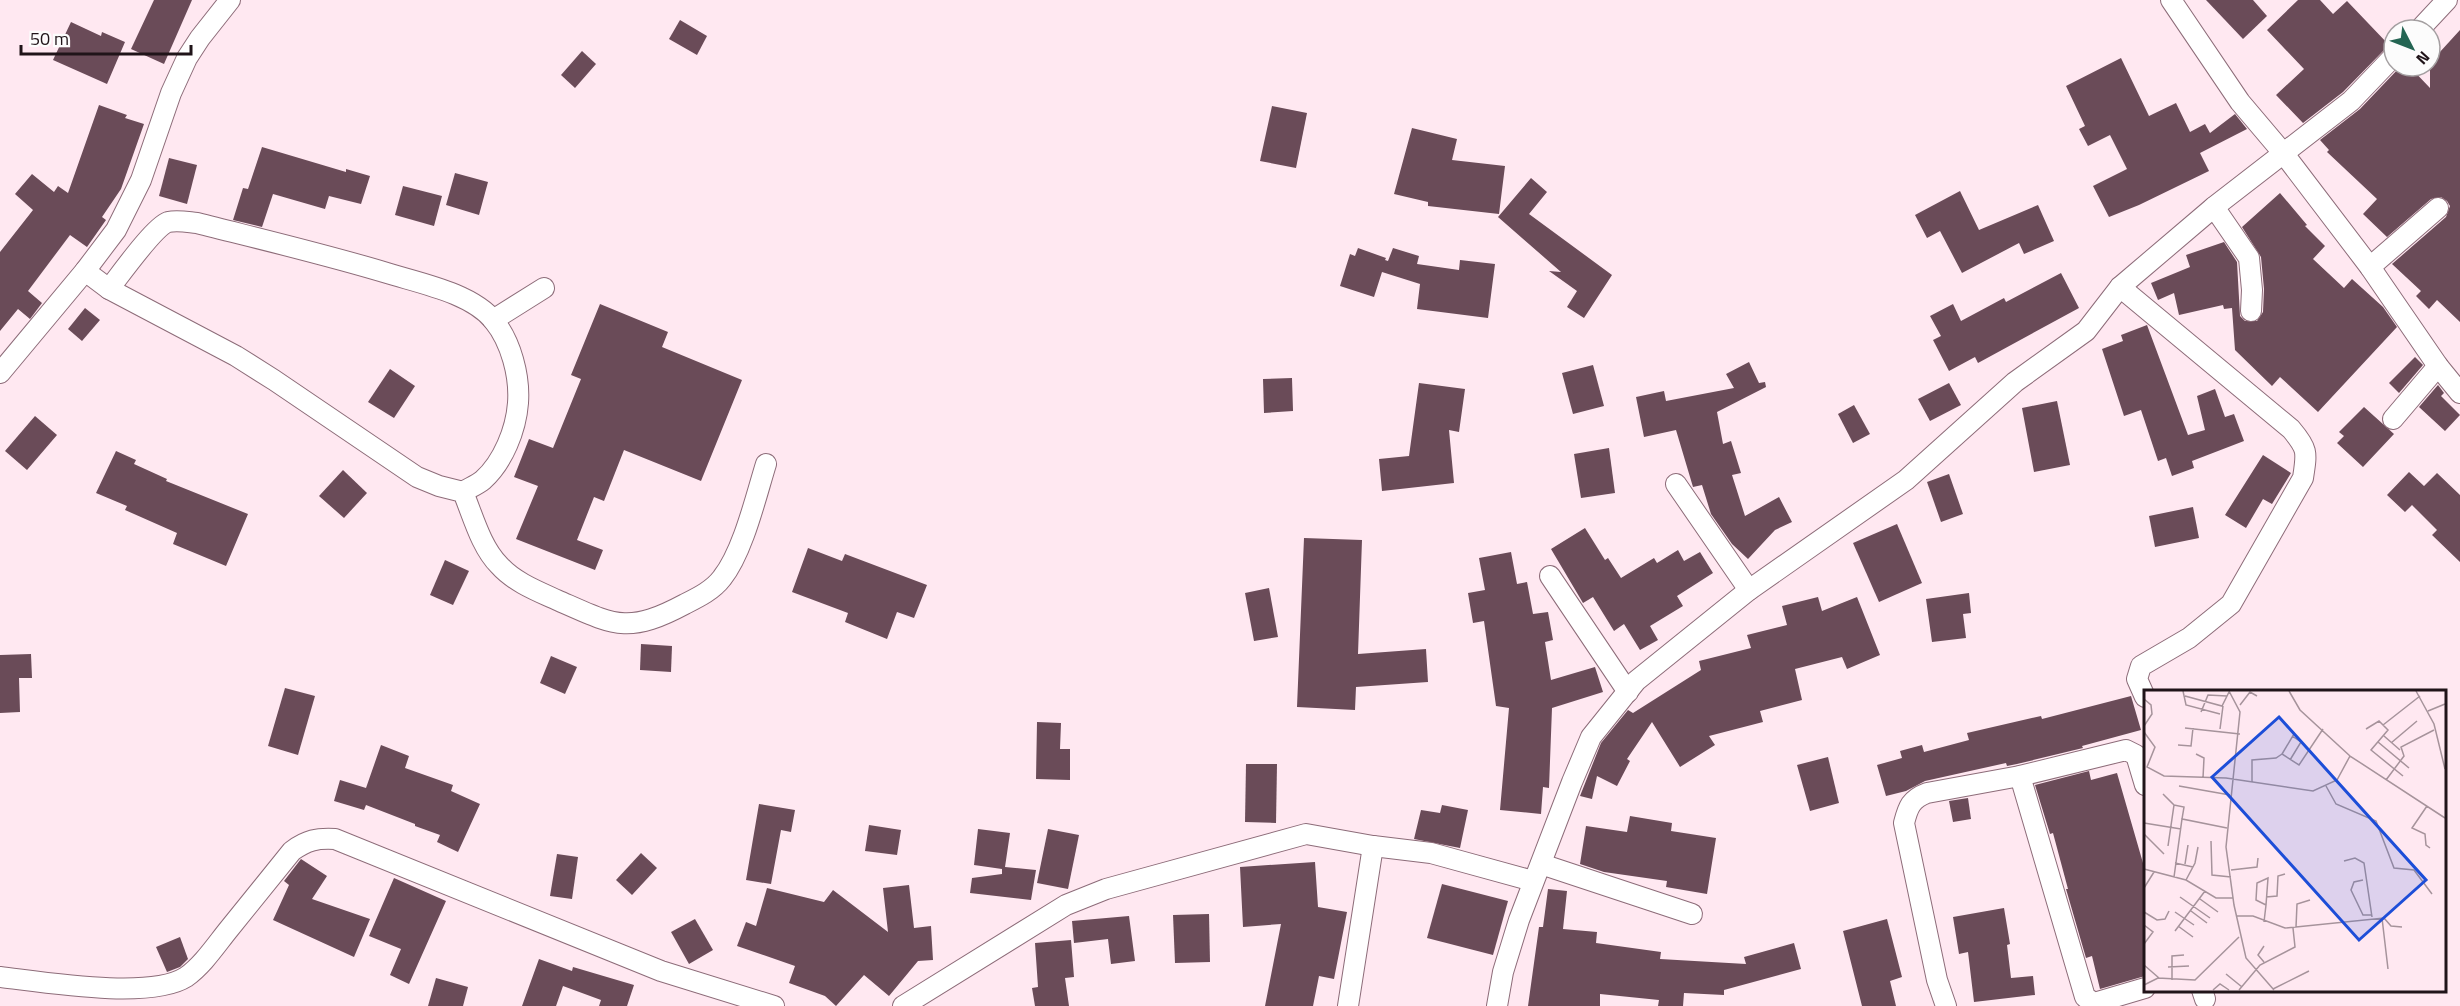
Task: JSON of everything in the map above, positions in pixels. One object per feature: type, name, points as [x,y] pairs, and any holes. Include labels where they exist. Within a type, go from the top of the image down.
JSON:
[{"type":"street","points":[[4,362],[85,272],[116,230],[129,208],[171,93],[187,58],[230,0]]},
{"type":"street","points":[[2430,18],[2447,0]]},
{"type":"street","points":[[2180,3],[2240,102],[2284,154],[2370,267],[2438,366],[2460,393]]},
{"type":"street","points":[[1497,1006],[1503,972],[1537,873],[1591,737],[1636,681],[1749,590],[1906,480],[2015,382],[2086,331],[2120,287],[2214,207],[2351,101],[2382,69]]},
{"type":"street","points":[[2214,207],[2248,258],[2252,290],[2251,311]]},
{"type":"street","points":[[2370,267],[2438,208]]},
{"type":"street","points":[[85,272],[109,289],[236,356],[417,477],[463,492],[483,480],[497,463],[508,444],[517,417],[519,393],[507,345],[493,320],[474,305],[448,291],[328,255],[197,223],[178,221],[166,223],[156,231],[109,289]]},
{"type":"street","points":[[2120,287],[2291,429],[2304,445],[2306,458],[2303,478],[2231,604],[2189,638],[2140,666],[2137,679],[2144,695]]},
{"type":"street","points":[[493,320],[544,288]]},
{"type":"street","points":[[2393,419],[2438,366]]},
{"type":"street","points":[[463,492],[490,555],[512,577],[543,594],[607,622],[638,623],[651,620],[701,596],[722,579],[734,559],[766,464]]},
{"type":"street","points":[[1676,484],[1749,590]]},
{"type":"street","points":[[1550,576],[1628,692]]},
{"type":"street","points":[[1946,1006],[1937,980],[1904,823],[1908,808],[1915,798],[1927,793],[2020,776],[2126,750],[2140,752],[2144,778]]},
{"type":"street","points":[[2020,776],[2085,997],[2094,1003],[2144,988]]},
{"type":"street","points":[[903,1006],[1066,905],[1106,889],[1306,834],[1431,853],[1537,873],[1692,914]]},
{"type":"street","points":[[0,977],[90,986],[140,988],[166,985],[176,981],[185,977],[204,961],[292,851],[303,843],[317,838],[335,839],[662,972],[774,1006]]},
{"type":"street","points":[[1348,1006],[1373,846]]},
{"type":"building","points":[[154,0],[192,0],[164,64],[131,49]]},
{"type":"building","points":[[2206,0],[2253,0],[2267,16],[2243,39]]},
{"type":"building","points":[[2298,0],[2320,0],[2333,14],[2347,1],[2382,38],[2382,52],[2343,92],[2303,123],[2276,95],[2304,69],[2267,30]]},
{"type":"building","points":[[680,20],[707,36],[697,55],[669,39]]},
{"type":"building","points":[[71,22],[101,36],[102,32],[125,42],[107,84],[53,60]]},
{"type":"building","points":[[2460,30],[2460,322],[2437,300],[2429,309],[2416,296],[2421,291],[2392,264],[2446,217],[2450,206],[2447,201],[2441,197],[2431,199],[2387,237],[2363,214],[2377,199],[2327,152],[2329,150],[2320,140],[2360,109],[2390,78],[2420,78],[2430,88],[2430,78],[2442,78],[2442,50]]},
{"type":"building","points":[[582,51],[596,64],[575,88],[561,75]]},
{"type":"building","points":[[2121,58],[2149,116],[2176,103],[2190,132],[2205,124],[2210,133],[2235,114],[2247,129],[2200,153],[2209,171],[2109,217],[2093,186],[2127,169],[2110,135],[2088,146],[2079,129],[2085,126],[2066,86]]},
{"type":"building","points":[[99,105],[127,115],[125,118],[144,124],[121,189],[102,217],[106,220],[87,247],[70,235],[28,291],[42,303],[30,319],[18,309],[0,331],[0,252],[33,210],[15,194],[32,174],[54,192],[58,186],[68,193]]},
{"type":"building","points":[[1272,106],[1307,113],[1296,168],[1260,161]]},
{"type":"building","points":[[1412,128],[1457,139],[1452,160],[1505,166],[1499,214],[1428,206],[1428,202],[1394,194]]},
{"type":"building","points":[[262,147],[346,172],[346,169],[370,176],[361,204],[329,196],[325,209],[273,194],[262,227],[233,220],[243,188],[248,189]]},
{"type":"building","points":[[169,158],[197,165],[187,204],[159,196]]},
{"type":"building","points":[[455,173],[488,182],[479,215],[446,205]]},
{"type":"building","points":[[1531,178],[1547,192],[1529,214],[1612,275],[1584,318],[1567,307],[1577,291],[1549,271],[1561,272],[1498,217]]},
{"type":"building","points":[[403,186],[442,196],[434,226],[395,215]]},
{"type":"building","points":[[1960,191],[1979,230],[2038,205],[2054,241],[2024,254],[2019,243],[1962,273],[1940,231],[1927,238],[1915,215]]},
{"type":"building","points":[[2280,193],[2307,225],[2305,226],[2325,246],[2313,259],[2344,288],[2352,279],[2383,307],[2397,327],[2318,412],[2280,377],[2272,386],[2235,350],[2232,308],[2224,309],[2223,305],[2179,315],[2174,293],[2158,300],[2151,283],[2190,267],[2186,255],[2224,242],[2237,262],[2240,316],[2245,321],[2257,321],[2263,312],[2264,289],[2261,257],[2242,227]]},
{"type":"building","points":[[1358,248],[1386,258],[1385,260],[1388,261],[1393,248],[1419,256],[1417,264],[1459,270],[1460,260],[1495,264],[1488,318],[1417,309],[1420,284],[1382,272],[1374,297],[1340,286],[1350,254],[1355,256]]},
{"type":"building","points":[[2061,273],[2079,308],[1978,363],[1975,357],[1949,371],[1933,340],[1941,336],[1930,316],[1953,304],[1961,321],[2004,298],[2006,302]]},
{"type":"building","points":[[600,304],[668,332],[662,347],[742,380],[701,481],[624,450],[604,501],[594,497],[577,540],[603,550],[595,570],[516,539],[538,486],[514,477],[529,439],[553,448],[581,379],[571,375]]},
{"type":"building","points":[[85,308],[100,320],[82,341],[68,329]]},
{"type":"building","points":[[2147,325],[2188,435],[2205,430],[2197,396],[2215,389],[2225,417],[2234,414],[2244,441],[2192,461],[2194,468],[2172,476],[2166,458],[2158,461],[2141,410],[2124,416],[2102,349],[2123,341],[2121,335]]},
{"type":"building","points":[[2415,357],[2423,365],[2399,393],[2389,383]]},
{"type":"building","points":[[1749,362],[1759,383],[1765,382],[1766,387],[1717,412],[1723,444],[1731,441],[1741,473],[1732,475],[1745,516],[1779,497],[1792,522],[1775,530],[1748,559],[1732,544],[1711,514],[1702,485],[1693,487],[1676,430],[1644,437],[1636,397],[1664,391],[1666,401],[1734,388],[1726,374]]},
{"type":"building","points":[[1593,365],[1604,406],[1573,414],[1562,373]]},
{"type":"building","points":[[390,369],[415,386],[394,418],[368,402]]},
{"type":"building","points":[[1292,378],[1293,411],[1264,413],[1263,379]]},
{"type":"building","points":[[1419,383],[1465,389],[1459,432],[1449,430],[1454,483],[1382,491],[1379,459],[1409,456]]},
{"type":"building","points":[[1949,383],[1961,405],[1930,421],[1918,399]]},
{"type":"building","points":[[2438,385],[2444,393],[2441,396],[2460,415],[2445,431],[2419,407]]},
{"type":"building","points":[[2057,401],[2070,465],[2034,472],[2022,408]]},
{"type":"building","points":[[1854,405],[1870,434],[1853,443],[1838,414]]},
{"type":"building","points":[[2364,407],[2394,434],[2363,467],[2337,443],[2344,436],[2339,432]]},
{"type":"building","points":[[35,416],[57,435],[27,470],[5,451]]},
{"type":"building","points":[[1609,448],[1615,493],[1581,498],[1574,454]]},
{"type":"building","points":[[116,451],[136,460],[134,464],[167,479],[166,481],[248,514],[226,566],[173,544],[177,533],[125,510],[127,506],[96,493]]},
{"type":"building","points":[[2263,455],[2291,473],[2272,504],[2263,499],[2246,528],[2225,515]]},
{"type":"building","points":[[343,470],[367,493],[344,518],[319,496]]},
{"type":"building","points":[[2409,472],[2424,486],[2437,473],[2460,495],[2460,562],[2432,535],[2437,530],[2412,505],[2405,512],[2387,495]]},
{"type":"building","points":[[1949,474],[1963,514],[1941,522],[1927,482]]},
{"type":"building","points":[[2193,507],[2199,538],[2155,547],[2149,516]]},
{"type":"building","points":[[1897,524],[1922,583],[1879,602],[1853,543]]},
{"type":"building","points":[[1585,528],[1605,560],[1608,558],[1621,578],[1654,558],[1657,563],[1678,550],[1684,561],[1700,552],[1713,573],[1677,596],[1683,606],[1650,626],[1658,640],[1640,650],[1624,624],[1614,631],[1593,597],[1583,603],[1551,549]]},
{"type":"building","points":[[1304,538],[1362,540],[1358,654],[1426,649],[1428,682],[1356,687],[1355,710],[1297,707]]},
{"type":"building","points":[[808,548],[842,561],[845,554],[927,585],[914,618],[897,612],[887,639],[845,622],[848,613],[792,592]]},
{"type":"building","points":[[1511,552],[1517,584],[1527,582],[1533,614],[1548,612],[1553,640],[1545,642],[1551,680],[1595,667],[1603,692],[1552,708],[1549,788],[1543,787],[1541,814],[1500,810],[1509,708],[1496,706],[1484,621],[1473,623],[1468,593],[1485,590],[1479,558]]},
{"type":"building","points":[[445,560],[469,571],[453,605],[430,595]]},
{"type":"building","points":[[1269,588],[1278,637],[1254,641],[1245,593]]},
{"type":"building","points":[[1969,593],[1971,613],[1963,614],[1966,638],[1932,642],[1926,599]]},
{"type":"building","points":[[1818,597],[1822,611],[1857,597],[1880,655],[1847,669],[1842,657],[1795,669],[1802,700],[1760,711],[1763,722],[1709,736],[1715,745],[1680,767],[1652,722],[1627,759],[1630,761],[1617,786],[1597,776],[1592,799],[1580,796],[1601,743],[1628,710],[1633,713],[1701,670],[1699,661],[1751,648],[1747,635],[1787,625],[1782,606]]},
{"type":"building","points":[[641,644],[672,646],[671,672],[640,670]]},
{"type":"building","points":[[31,654],[32,678],[19,678],[20,712],[0,713],[0,655]]},
{"type":"building","points":[[551,656],[577,667],[565,694],[540,683]]},
{"type":"building","points":[[285,688],[315,696],[298,755],[268,746]]},
{"type":"building","points":[[2131,696],[2141,730],[2082,746],[2083,748],[2017,764],[2007,766],[2006,763],[1925,781],[1906,791],[1886,796],[1877,765],[1902,758],[1900,751],[1922,745],[1924,752],[1969,740],[1967,733],[2041,716],[2042,719]]},
{"type":"building","points":[[1037,722],[1061,723],[1060,749],[1070,749],[1070,780],[1036,779]]},
{"type":"building","points":[[381,745],[409,756],[405,768],[453,785],[451,791],[480,804],[458,852],[437,842],[440,835],[415,826],[415,824],[366,805],[364,810],[334,801],[340,780],[366,788]]},
{"type":"building","points":[[1828,757],[1839,803],[1810,811],[1797,765]]},
{"type":"building","points":[[1246,764],[1277,764],[1276,823],[1245,822]]},
{"type":"building","points":[[2089,771],[2091,780],[2117,773],[2144,867],[2144,976],[2100,989],[2092,956],[2086,958],[2053,833],[2050,834],[2035,785]]},
{"type":"building","points":[[1968,798],[1971,819],[1953,822],[1949,801]]},
{"type":"building","points":[[759,804],[795,810],[791,832],[781,830],[771,884],[746,880]]},
{"type":"building","points":[[1442,805],[1468,810],[1460,848],[1414,839],[1421,810],[1440,813]]},
{"type":"building","points":[[1630,816],[1672,823],[1671,831],[1716,838],[1707,894],[1666,887],[1667,881],[1604,872],[1580,864],[1586,826],[1627,832]]},
{"type":"building","points":[[869,825],[901,830],[897,855],[865,851]]},
{"type":"building","points":[[978,829],[1010,833],[1005,867],[1036,870],[1031,900],[970,893],[972,878],[1002,874],[1002,869],[974,865]]},
{"type":"building","points":[[1048,829],[1079,835],[1068,889],[1037,883]]},
{"type":"building","points":[[641,853],[657,868],[632,895],[616,880]]},
{"type":"building","points":[[557,854],[578,857],[572,899],[550,896]]},
{"type":"building","points":[[301,859],[327,876],[312,899],[370,919],[354,957],[273,920],[289,885],[284,881]]},
{"type":"building","points":[[1315,862],[1318,907],[1347,912],[1334,979],[1319,976],[1313,1006],[1265,1006],[1281,924],[1243,927],[1240,867]]},
{"type":"building","points":[[394,878],[446,901],[409,984],[390,975],[401,949],[369,936]]},
{"type":"building","points":[[1442,884],[1508,901],[1493,955],[1427,938]]},
{"type":"building","points":[[909,885],[914,928],[931,926],[933,960],[918,961],[889,996],[864,975],[836,1006],[825,996],[789,983],[795,966],[737,946],[746,922],[756,926],[767,888],[824,902],[833,890],[888,932],[883,888]]},
{"type":"building","points":[[1548,889],[1567,891],[1563,929],[1597,932],[1596,943],[1661,952],[1660,959],[1746,964],[1744,957],[1794,943],[1801,969],[1724,990],[1724,995],[1684,993],[1683,1006],[1658,1006],[1659,1000],[1600,994],[1600,1006],[1528,1006],[1539,927],[1543,927]]},
{"type":"building","points":[[2004,908],[2010,944],[2007,945],[2011,978],[2033,976],[2035,995],[1974,1002],[1968,952],[1959,954],[1953,917]]},
{"type":"building","points":[[1209,914],[1210,962],[1175,963],[1173,915]]},
{"type":"building","points":[[1129,916],[1135,961],[1111,964],[1108,939],[1074,943],[1072,921]]},
{"type":"building","points":[[695,919],[713,950],[689,964],[671,932]]},
{"type":"building","points":[[1887,919],[1902,977],[1890,981],[1896,1006],[1862,1006],[1843,931]]},
{"type":"building","points":[[180,937],[188,959],[180,967],[167,972],[156,947]]},
{"type":"building","points":[[1071,940],[1074,977],[1065,978],[1069,1006],[1035,1006],[1032,988],[1038,987],[1035,943]]},
{"type":"building","points":[[539,959],[572,971],[573,967],[634,985],[627,1006],[599,1006],[601,1000],[563,986],[556,1006],[522,1006]]},
{"type":"building","points":[[436,978],[468,987],[463,1006],[428,1006]]}]
